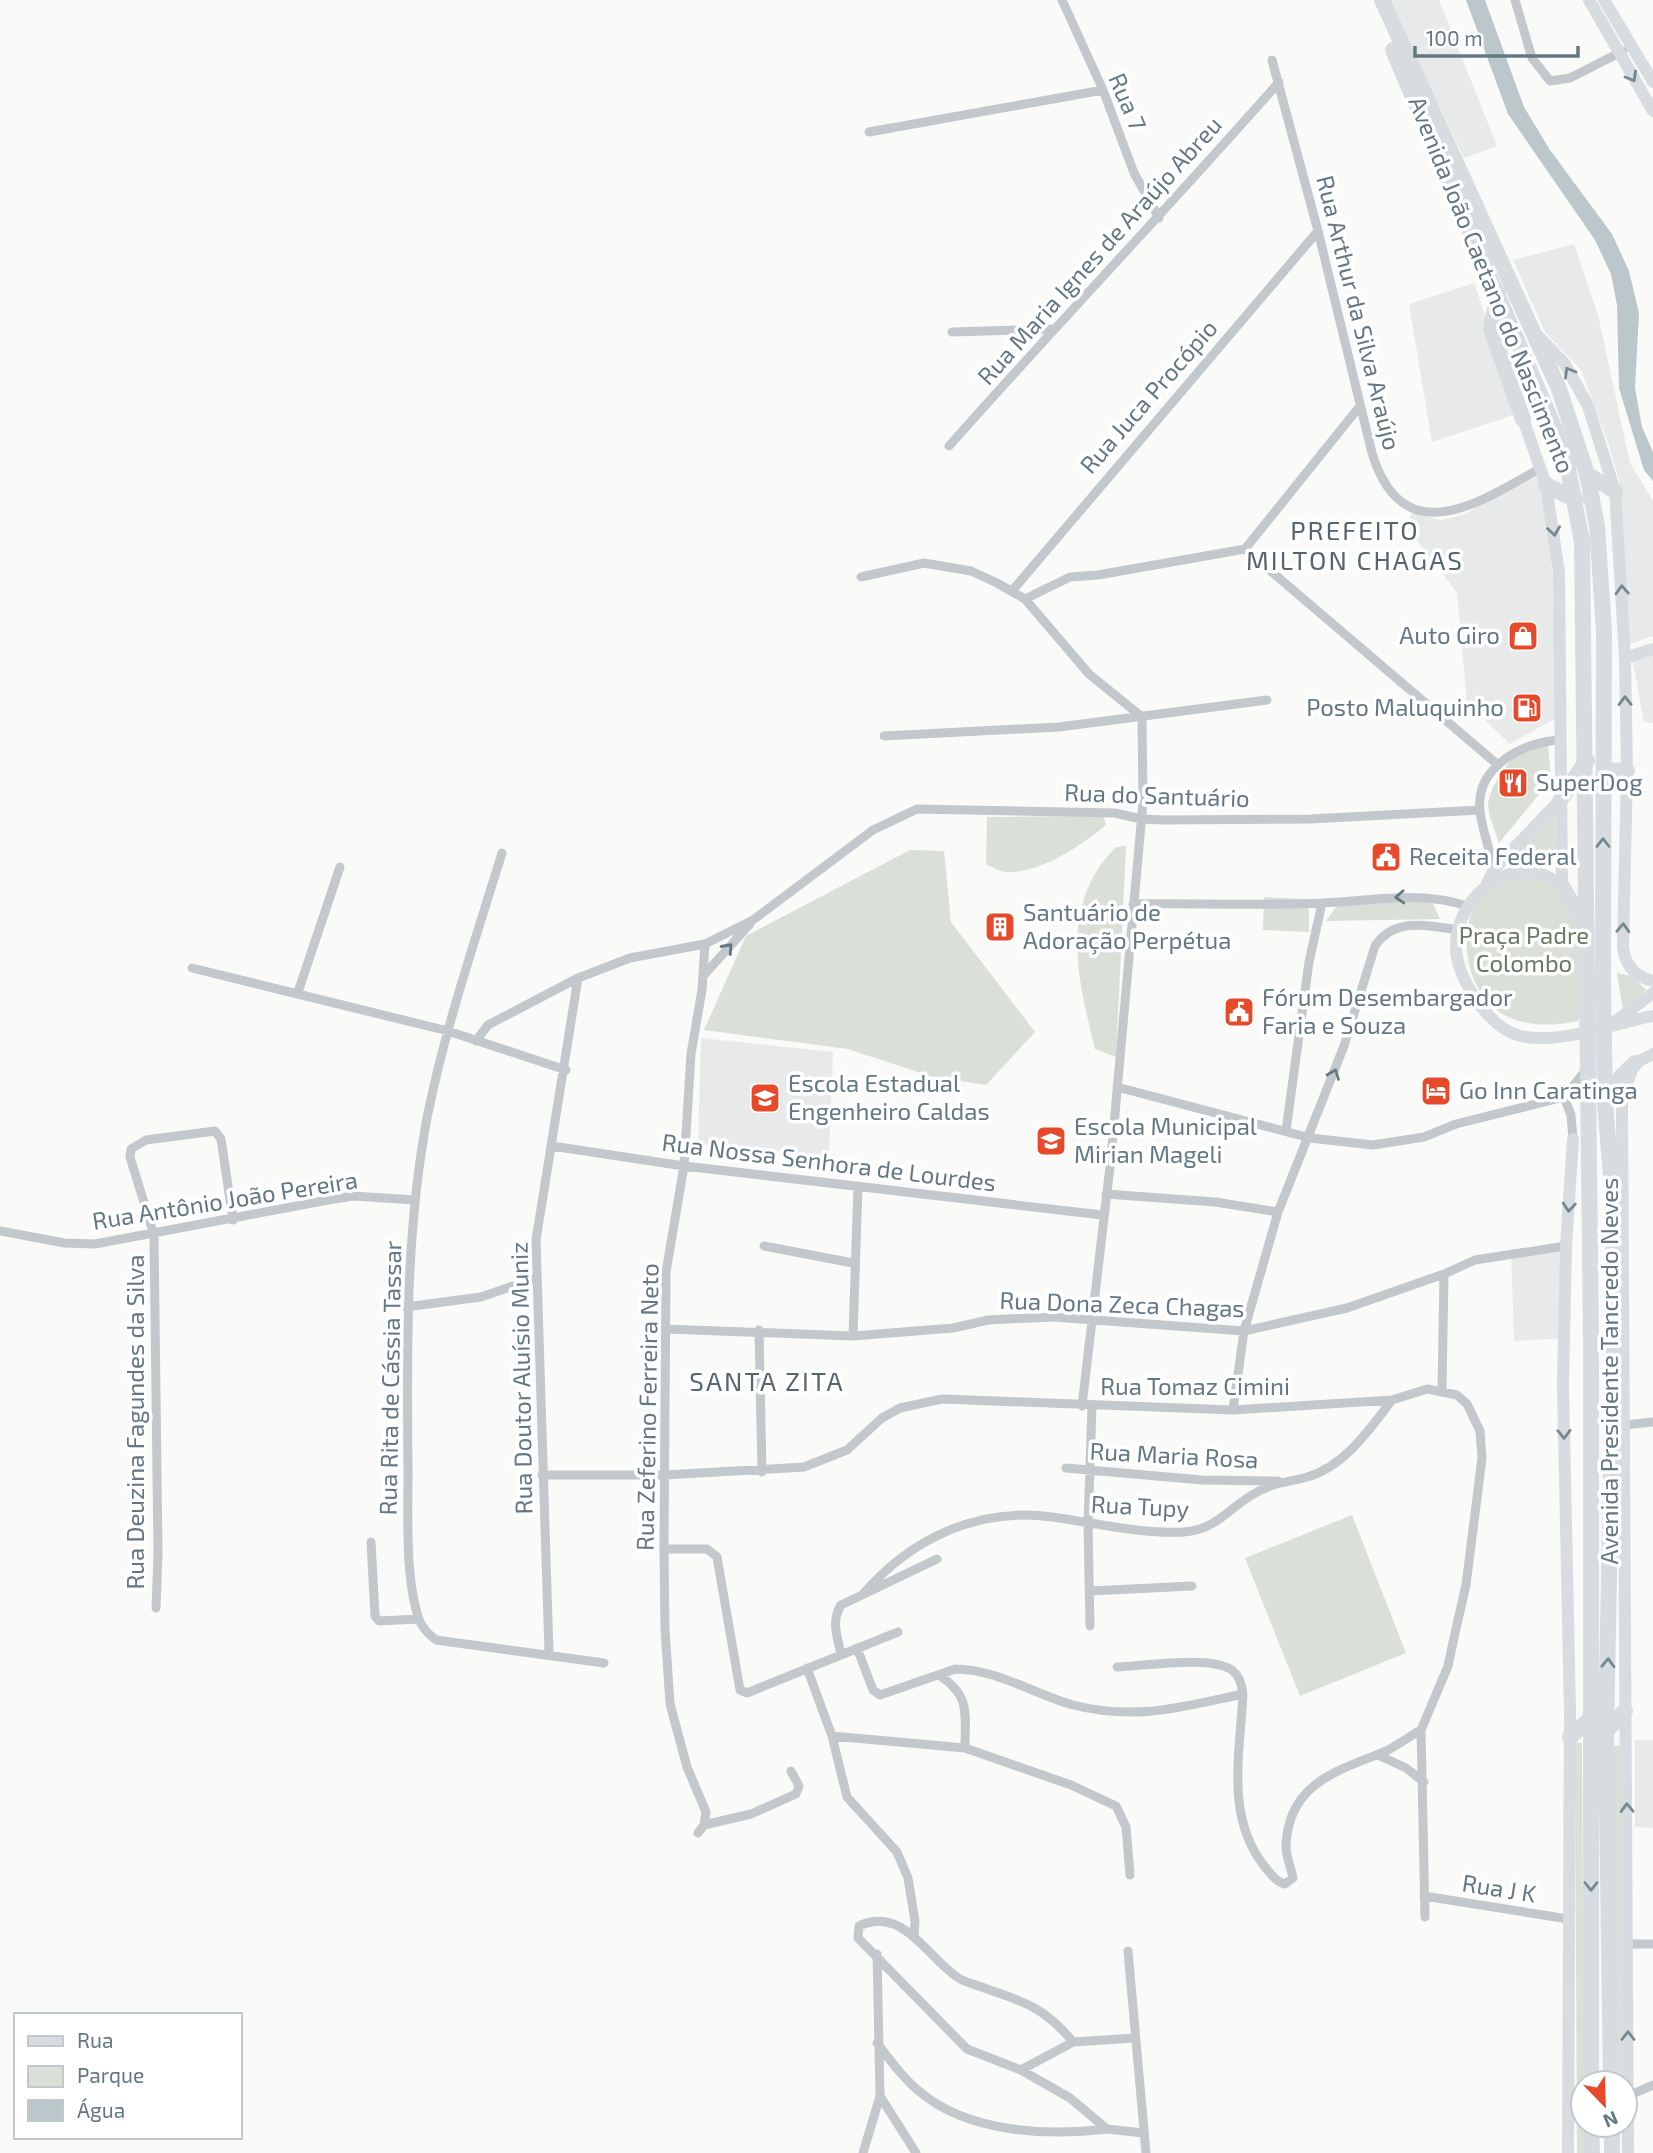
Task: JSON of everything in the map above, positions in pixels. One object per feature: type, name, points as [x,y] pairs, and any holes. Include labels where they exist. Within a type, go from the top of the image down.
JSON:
[{"type":"highway","name":"Avenida João Caetano do Nascimento","points":[[1371,0],[1565,453],[1576,500],[1584,560],[1584,661]]},
{"type":"highway","name":"Avenida João Caetano do Nascimento","points":[[1382,0],[1559,389],[1587,474],[1601,565],[1603,658]]},
{"type":"highway","points":[[1498,293],[1490,329],[1523,419]]},
{"type":"highway","points":[[1523,419],[1531,404],[1559,389]]},
{"type":"highway","points":[[1587,474],[1615,491]]},
{"type":"highway","points":[[1546,485],[1576,500]]},
{"type":"highway","name":"Avenida Presidente Tancredo Neves","points":[[1591,2069],[1592,1449],[1588,1048],[1595,988],[1604,770],[1603,658]]},
{"type":"highway","name":"Avenida Presidente Tancredo Neves","points":[[1584,661],[1589,932],[1604,1041],[1605,1103],[1613,1199],[1614,1318],[1606,1731],[1611,2069]]},
{"type":"highway","points":[[1561,799],[1587,760]]},
{"type":"highway","points":[[1604,770],[1627,771]]},
{"type":"highway","points":[[1562,886],[1589,932]]},
{"type":"highway","points":[[1605,1103],[1620,1078],[1635,1063]]},
{"type":"highway","points":[[1573,1139],[1588,1124]]},
{"type":"highway","points":[[1606,1731],[1625,1711]]},
{"type":"highway","points":[[1570,1737],[1590,1719]]},
{"type":"main road","points":[[1589,0],[1653,111]]},
{"type":"main road","points":[[1604,0],[1653,82]]},
{"type":"main road","name":"Avenida João Caetano do Nascimento","points":[[1535,333],[1565,364],[1588,406],[1615,491],[1625,659]]},
{"type":"main road","name":"Avenida João Caetano do Nascimento","points":[[1523,419],[1546,485],[1559,573],[1560,740]]},
{"type":"main road","points":[[1613,1023],[1653,993],[1630,967],[1623,947],[1627,771],[1625,659],[1653,649]]},
{"type":"main road","points":[[1560,740],[1562,886]]},
{"type":"main road","points":[[1561,799],[1494,869],[1486,886],[1467,906],[1458,930],[1457,959],[1475,998],[1490,1019],[1519,1036],[1558,1036],[1653,1016]]},
{"type":"main road","points":[[1486,886],[1509,875],[1526,872],[1541,873],[1562,886]]},
{"type":"main road","points":[[1635,1063],[1653,1054]]},
{"type":"main road","name":"Avenida Presidente Tancredo Neves","points":[[1628,2069],[1622,1095],[1635,1063]]},
{"type":"main road","name":"Avenida Presidente Tancredo Neves","points":[[1568,2153],[1570,1737],[1563,1384],[1566,1246],[1573,1139]]},
{"type":"street","name":"Rua 7","points":[[1062,0],[1103,90],[1135,173],[1159,218]]},
{"type":"street","points":[[1515,0],[1532,58],[1550,81],[1570,78],[1631,47]]},
{"type":"street","name":"Rua Arthur da Silva Araújo","points":[[1272,60],[1378,473],[1390,492],[1403,504],[1436,514],[1469,507],[1541,468]]},
{"type":"street","name":"Rua Maria Ignes de Araújo Abreu","points":[[949,446],[1053,329],[1159,218],[1279,82]]},
{"type":"street","points":[[869,132],[1103,90]]},
{"type":"street","name":"Rua Juca Procópio","points":[[1012,591],[1318,231]]},
{"type":"street","points":[[952,332],[1053,329]]},
{"type":"street","points":[[1025,599],[1070,577],[1098,575],[1245,549],[1360,406]]},
{"type":"street","points":[[1245,549],[1498,765]]},
{"type":"street","points":[[861,577],[924,563],[971,572],[1012,591],[1025,599],[1089,674],[1142,717]]},
{"type":"street","points":[[884,736],[1059,727],[1268,700]]},
{"type":"street","points":[[1082,1406],[1117,1087],[1141,819],[1142,717]]},
{"type":"street","points":[[1494,869],[1480,810],[1484,788],[1498,765],[1527,745],[1560,740]]},
{"type":"street","name":"Rua do Santuário","points":[[753,920],[873,830],[917,809],[1115,813],[1141,819],[1310,819],[1480,810]]},
{"type":"street","name":"Rua Rita de Cássia Tassar","points":[[419,1619],[409,1539],[406,1307],[415,1200],[428,1118],[447,1031],[502,853]]},
{"type":"street","points":[[298,992],[340,867]]},
{"type":"street","points":[[1133,904],[1322,903],[1405,896],[1440,897],[1467,906]]},
{"type":"street","points":[[1286,1131],[1309,962],[1322,903]]},
{"type":"street","points":[[476,1041],[488,1025],[578,978],[630,958],[705,944],[753,920]]},
{"type":"street","points":[[703,976],[753,920]]},
{"type":"street","points":[[1233,1410],[1244,1331],[1278,1212],[1345,1046],[1375,946],[1382,935],[1403,926],[1458,930]]},
{"type":"street","name":"Rua Zeferino Ferreira Neto","points":[[705,944],[691,1054],[684,1166],[666,1272],[664,1549],[670,1704],[687,1767],[706,1812],[701,1829],[751,1814],[796,1794],[799,1786],[791,1771]]},
{"type":"street","points":[[192,968],[298,992],[447,1031],[566,1070]]},
{"type":"street","name":"Rua Doutor Aluísio Muniz","points":[[549,1653],[536,1240],[566,1070],[578,978]]},
{"type":"street","points":[[1117,1087],[1310,1138],[1373,1145],[1424,1137],[1468,1121],[1564,1097],[1588,1066]]},
{"type":"street","points":[[1564,1097],[1571,1115],[1573,1139]]},
{"type":"street","name":"Rua Deuzina Fagundes da Silva","points":[[156,1608],[158,1542],[153,1235],[130,1157],[131,1149],[146,1140],[205,1130],[218,1133],[233,1220]]},
{"type":"street","name":"Rua Nossa Senhora de Lourdes","points":[[552,1146],[684,1166],[1102,1215]]},
{"type":"street","points":[[853,1336],[853,1263],[859,1186]]},
{"type":"street","points":[[1106,1194],[1215,1202],[1278,1212]]},
{"type":"street","name":"Rua Antônio João Pereira","points":[[0,1231],[80,1244],[153,1235],[354,1196],[415,1200]]},
{"type":"street","points":[[764,1246],[853,1263]]},
{"type":"street","name":"Rua Dona Zeca Chagas","points":[[666,1329],[759,1330],[853,1336],[953,1328],[988,1320],[1021,1318],[1092,1320],[1244,1331],[1347,1308],[1444,1274],[1475,1260],[1566,1246]]},
{"type":"street","points":[[1425,1917],[1421,1730],[1448,1666],[1466,1585],[1482,1458],[1480,1432],[1475,1416],[1457,1395],[1442,1390],[1444,1274]]},
{"type":"street","points":[[406,1307],[481,1297],[536,1278]]},
{"type":"street","points":[[542,1475],[762,1472],[759,1330]]},
{"type":"street","name":"Rua Tomaz Cimini","points":[[762,1472],[804,1467],[847,1450],[882,1418],[919,1403],[965,1399],[1092,1407],[1233,1410],[1392,1400],[1427,1389],[1442,1390]]},
{"type":"street","name":"Rua Tupy","points":[[864,1593],[897,1558],[943,1532],[1000,1517],[1050,1517],[1151,1532],[1203,1529],[1216,1524],[1251,1495],[1280,1481],[1307,1477],[1342,1457],[1392,1400]]},
{"type":"street","points":[[1090,1626],[1088,1524],[1092,1407]]},
{"type":"street","points":[[1624,1425],[1653,1422]]},
{"type":"street","name":"Rua Maria Rosa","points":[[1066,1468],[1202,1480],[1280,1481]]},
{"type":"street","points":[[371,1542],[375,1616],[379,1621],[419,1619],[425,1632],[436,1640],[549,1653],[604,1663]]},
{"type":"street","points":[[664,1549],[707,1549],[717,1557],[740,1690],[756,1692],[807,1668],[898,1632]]},
{"type":"street","points":[[841,1654],[835,1615],[841,1605],[937,1559]]},
{"type":"street","points":[[1090,1591],[1192,1586]]},
{"type":"street","points":[[857,1648],[873,1690],[880,1695],[896,1692],[955,1669],[974,1671],[1071,1704],[1107,1712],[1176,1710],[1243,1694]]},
{"type":"street","points":[[1117,1667],[1180,1663],[1223,1666],[1238,1676],[1243,1694],[1239,1816],[1250,1847],[1281,1884],[1288,1884],[1293,1878],[1286,1845],[1296,1809],[1306,1792],[1335,1770],[1378,1755],[1421,1730]]},
{"type":"street","points":[[807,1668],[832,1737],[847,1797],[876,1826],[897,1853],[902,1865],[912,1899],[914,1937]]},
{"type":"street","points":[[939,1675],[960,1691],[965,1707],[965,1748]]},
{"type":"street","points":[[832,1737],[965,1748],[1071,1786],[1116,1806],[1126,1827],[1130,1875]]},
{"type":"street","points":[[1378,1755],[1406,1768],[1424,1782]]},
{"type":"street","name":"Rua J K","points":[[1424,1896],[1568,1919]]},
{"type":"street","points":[[1073,2042],[1044,2012],[1027,2002],[958,1979],[914,1937],[886,1920],[859,1926],[856,1933],[858,1938],[877,1954],[967,2049],[1021,2070],[1070,2098],[1107,2129]]},
{"type":"street","points":[[1628,1944],[1653,1944]]},
{"type":"street","points":[[1128,1951],[1146,2153]]},
{"type":"street","points":[[863,2153],[880,2096],[877,1954]]},
{"type":"street","points":[[1021,2070],[1073,2042],[1135,2038]]},
{"type":"street","points":[[877,2043],[921,2093],[969,2118],[1039,2133],[1107,2129],[1143,2133]]},
{"type":"street","points":[[880,2096],[916,2153]]},
{"type":"shaded area","points":[[1389,0],[1439,0],[1497,146],[1464,158]]},
{"type":"shaded area","points":[[1574,244],[1598,315],[1630,463],[1653,501],[1653,636],[1629,644],[1620,484],[1609,445],[1581,370],[1545,332],[1513,260]]},
{"type":"shaded area","points":[[1474,283],[1520,413],[1432,442],[1409,304]]},
{"type":"shaded area","points":[[1541,475],[1553,578],[1556,718],[1510,744],[1467,703],[1457,593],[1406,526],[1412,513],[1441,520],[1462,515]]},
{"type":"shaded area","points":[[1653,652],[1653,723],[1644,722],[1632,658]]},
{"type":"shaded area","name":"Escola Estadual Engenheiro Caldas","points":[[701,1038],[833,1052],[829,1156],[698,1144]]},
{"type":"shaded area","points":[[1566,1248],[1568,1338],[1514,1341],[1511,1249]]},
{"type":"shaded area","points":[[1635,1740],[1653,1740],[1653,1828],[1635,1827]]},
{"type":"green space","points":[[1548,744],[1551,780],[1499,843],[1489,814],[1488,802],[1493,787],[1512,757]]},
{"type":"green space","points":[[1555,805],[1556,861],[1538,856],[1509,855]]},
{"type":"green space","points":[[1103,816],[1106,825],[1047,863],[1007,872],[986,864],[987,817]]},
{"type":"green space","points":[[1126,846],[1116,1057],[1095,1049],[1083,996],[1077,944],[1079,918],[1086,893],[1098,869],[1116,847]]},
{"type":"green space","points":[[910,850],[944,851],[951,922],[1035,1032],[986,1085],[933,1077],[848,1049],[704,1030],[746,936]]},
{"type":"green space","name":"Praça Padre Colombo","points":[[1505,872],[1547,872],[1577,916],[1590,989],[1578,1021],[1559,1024],[1522,1022],[1491,1006],[1481,993],[1469,962],[1468,929],[1479,899]]},
{"type":"green space","points":[[1264,897],[1302,899],[1309,911],[1309,932],[1263,930]]},
{"type":"green space","points":[[1425,898],[1433,904],[1440,919],[1326,921],[1340,901]]},
{"type":"green space","points":[[1617,973],[1632,976],[1646,990],[1623,1010]]},
{"type":"green space","points":[[1352,1515],[1406,1653],[1300,1696],[1245,1558]]},
{"type":"green space","points":[[1575,1742],[1582,1743],[1584,2069],[1577,2069]]},
{"type":"green space","points":[[1621,1745],[1624,2069],[1615,2069],[1612,1746]]},
{"type":"green space","points":[[1577,2139],[1584,2139],[1584,2153],[1577,2153]]},
{"type":"water","points":[[1466,0],[1485,0],[1524,107],[1550,150],[1612,234],[1629,271],[1639,313],[1635,388],[1642,427],[1653,452],[1653,481],[1644,470],[1619,388],[1617,305],[1611,274],[1595,240],[1508,114]]},
{"type":"place","name":"Auto Giro","points":[[1523,636]]},
{"type":"place","name":"Posto Maluquinho","points":[[1527,708]]},
{"type":"place","name":"SuperDog","points":[[1513,783]]},
{"type":"place","name":"Receita Federal","points":[[1386,857]]},
{"type":"place","name":"Santuário de Adoração Perpétua","points":[[1000,927]]},
{"type":"place","name":"Fórum Desembargador Faria e Souza","points":[[1239,1012]]},
{"type":"place","name":"Go Inn Caratinga","points":[[1436,1091]]},
{"type":"place","name":"Escola Estadual Engenheiro Caldas","points":[[765,1098]]},
{"type":"place","name":"Escola Municipal Mirian Mageli","points":[[1051,1141]]},
{"type":"district","name":"PREFEITO MILTON CHAGAS","points":[[1355,546]]},
{"type":"district","name":"SANTA ZITA","points":[[767,1382]]}]
